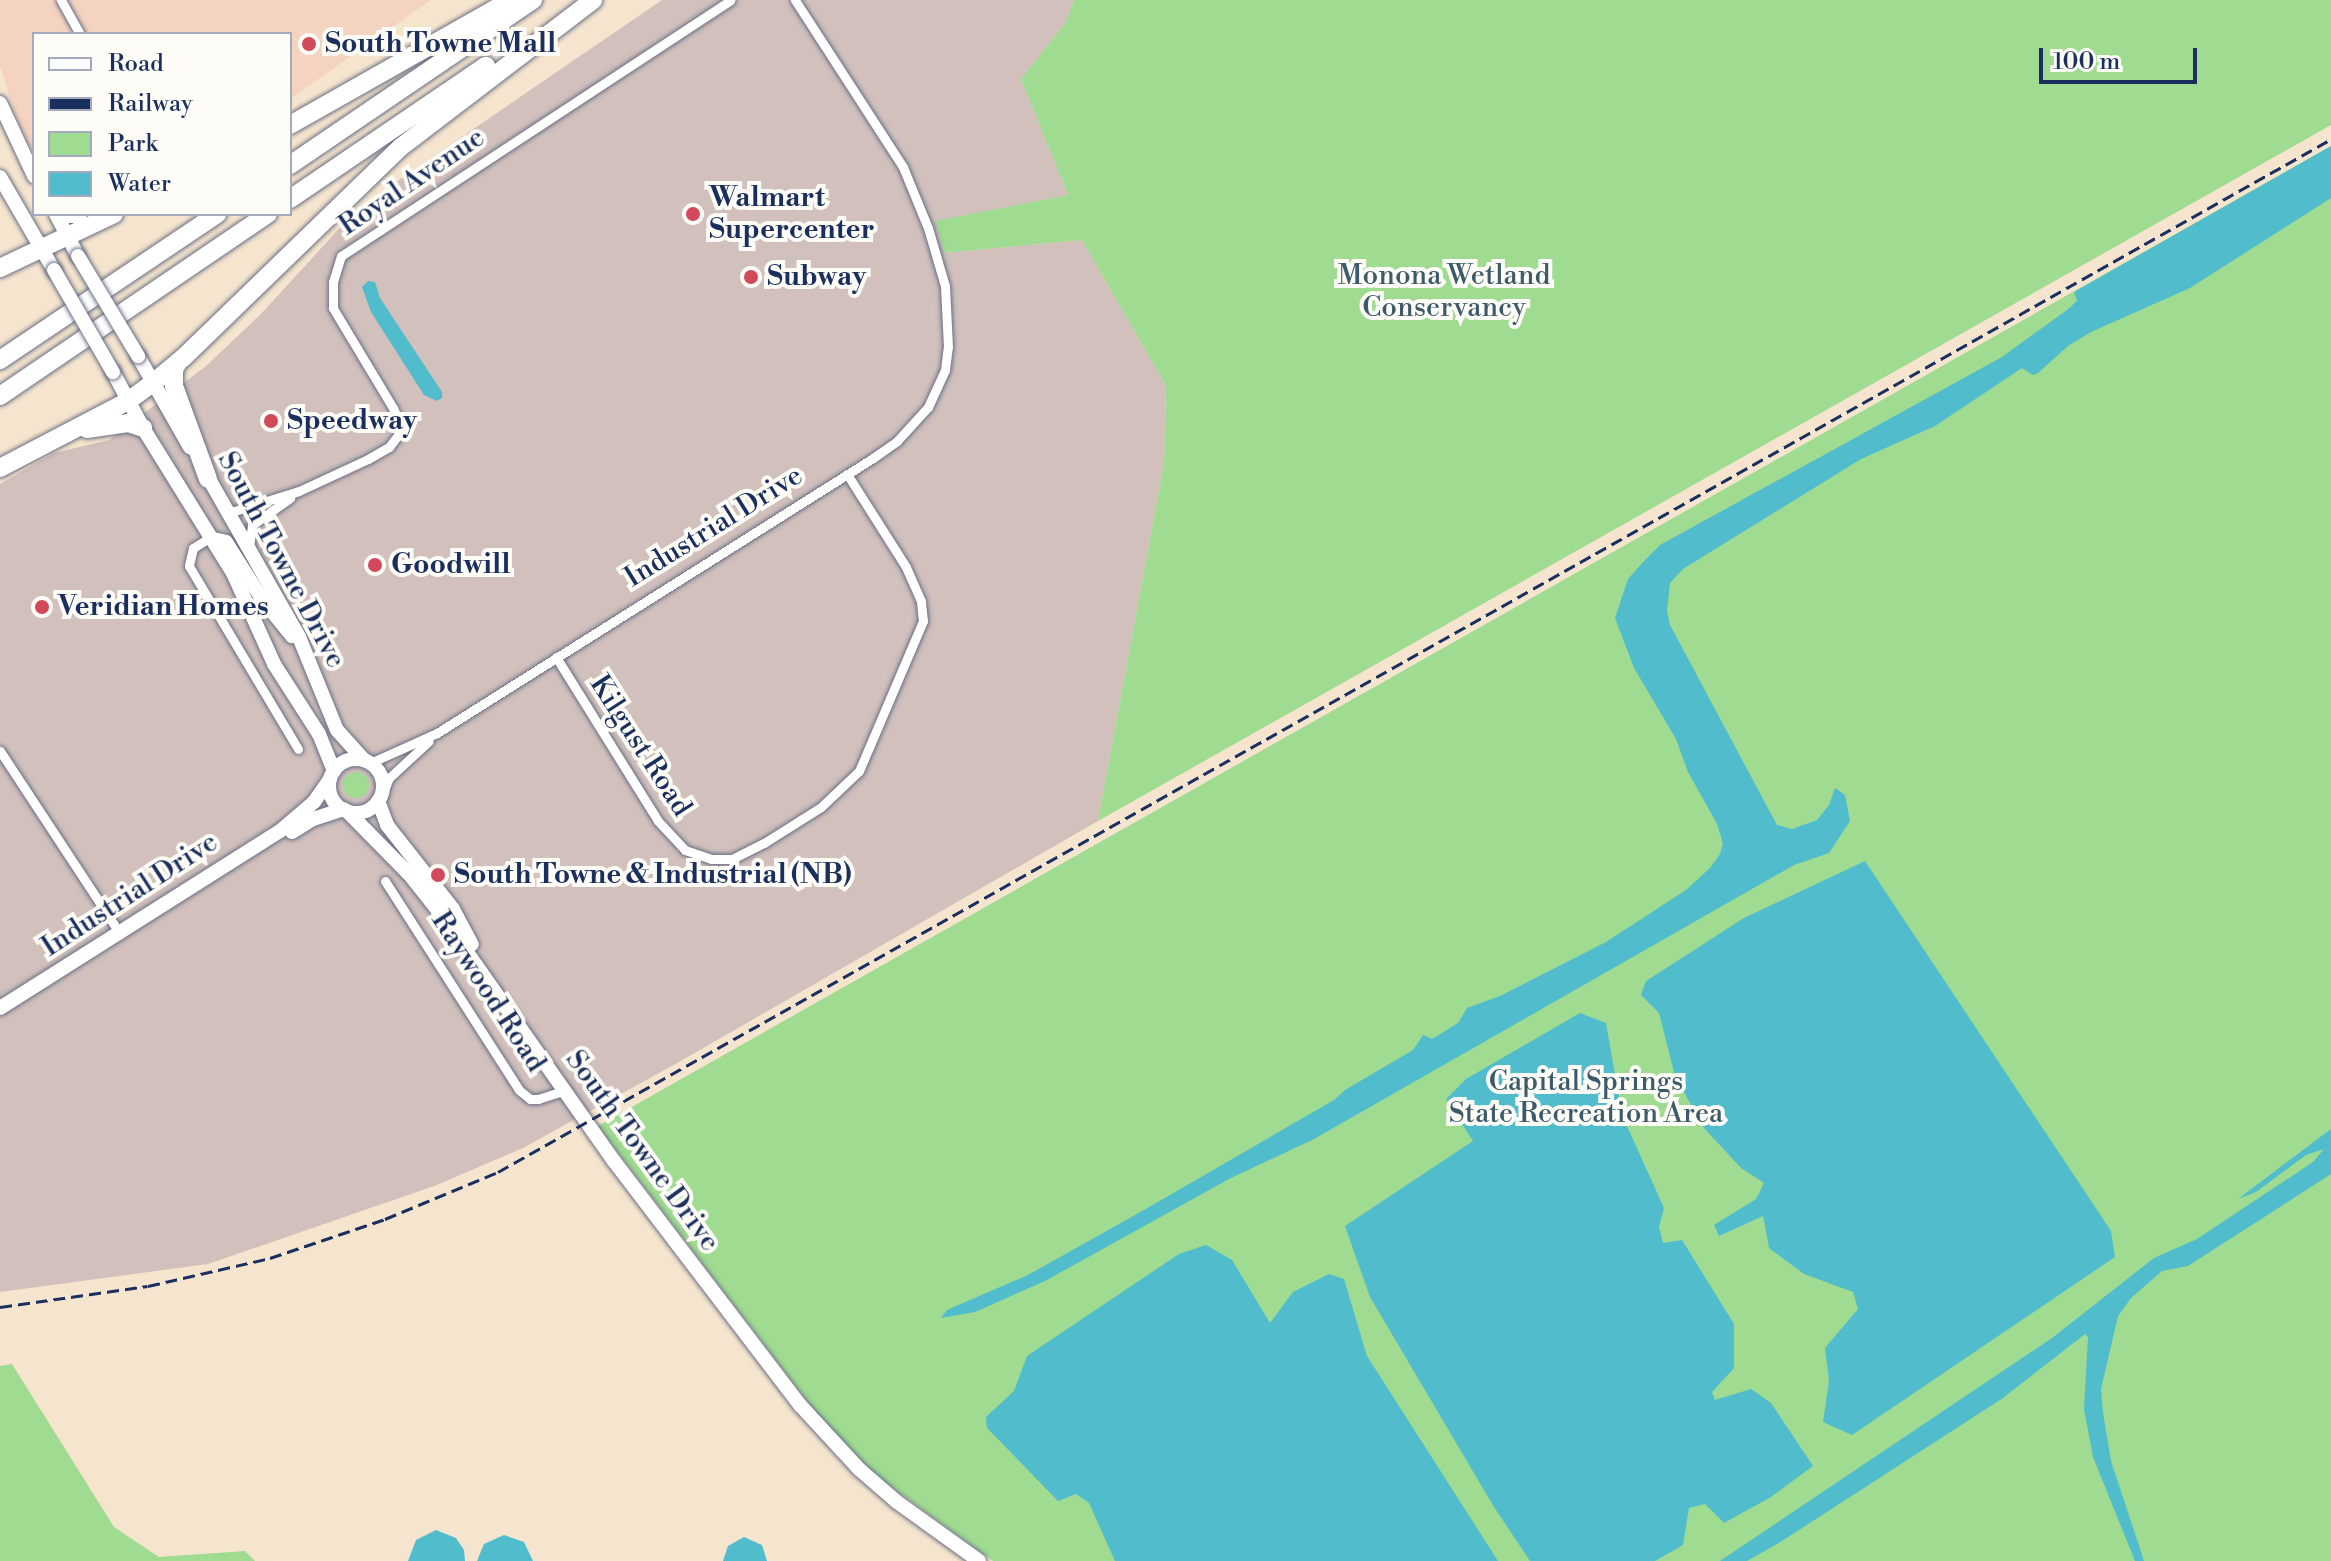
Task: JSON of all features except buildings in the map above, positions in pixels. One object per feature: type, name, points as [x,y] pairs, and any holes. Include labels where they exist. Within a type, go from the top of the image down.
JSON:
[{"type":"highway","points":[[292,124],[511,0]]},
{"type":"highway","points":[[292,164],[533,0]]},
{"type":"highway","points":[[292,198],[585,0]]},
{"type":"highway","points":[[0,468],[128,401],[153,383],[401,147],[593,0]]},
{"type":"highway","points":[[0,268],[110,216]]},
{"type":"highway","points":[[0,360],[214,216]]},
{"type":"highway","points":[[0,396],[265,216]]},
{"type":"highway","points":[[178,362],[174,370],[174,386],[208,479]]},
{"type":"highway","points":[[61,436],[109,424],[128,423],[143,428]]},
{"type":"street","points":[[61,0],[79,32]]},
{"type":"street","name":"Royal Avenue","points":[[228,513],[299,491],[389,447],[399,429],[393,408],[333,308],[333,282],[341,256],[730,0]]},
{"type":"street","name":"Industrial Drive","points":[[367,762],[437,733],[847,474],[897,441],[928,407],[945,370],[947,313],[945,286],[928,228],[903,167],[795,0]]},
{"type":"street","points":[[0,103],[32,172]]},
{"type":"street","name":"South Towne Drive","points":[[0,177],[143,428],[233,573],[274,664],[319,734],[332,775]]},
{"type":"street","name":"South Towne Drive","points":[[57,216],[305,651],[337,730],[367,762]]},
{"type":"street","name":"Kilgust Road","points":[[556,657],[658,821],[685,850],[711,859],[732,859],[764,843],[821,807],[844,789],[859,771],[923,621],[916,587],[847,474]]},
{"type":"street","name":"Royal Avenue","points":[[249,549],[252,525],[299,491]]},
{"type":"street","points":[[298,749],[189,566],[193,548],[209,538],[229,545],[262,599],[305,651]]},
{"type":"street","name":"Industrial Drive","points":[[380,798],[389,778],[437,733]]},
{"type":"street","points":[[0,751],[120,934]]},
{"type":"street","points":[[347,760],[367,762],[383,780],[380,798],[366,811],[345,810],[330,793],[332,775],[347,760]]},
{"type":"street","name":"Industrial Drive","points":[[0,1008],[299,817],[332,775]]},
{"type":"street","name":"South Towne Drive","points":[[380,798],[387,825],[453,909],[487,975]]},
{"type":"street","name":"Industrial Drive","points":[[248,851],[270,846],[313,819],[345,810]]},
{"type":"street","name":"South Towne Drive","points":[[345,810],[409,874],[487,975],[563,1091],[800,1405],[859,1469],[897,1502],[979,1561]]},
{"type":"street","name":"Raywood Road","points":[[385,881],[519,1090],[530,1099],[563,1091]]},
{"type":"shaded area","name":"South Towne Mall","points":[[0,0],[431,0],[292,98],[292,32],[32,32],[32,151],[14,111],[0,65]]},
{"type":"shaded area","points":[[662,0],[1074,0],[1066,22],[1021,79],[1068,195],[936,222],[945,253],[1082,240],[1166,386],[1164,463],[1098,821],[523,1148],[437,1185],[208,1264],[0,1292],[0,484],[54,453],[109,440],[206,366],[261,314],[358,208]]},
{"type":"green space","name":"Monona Wetland Conservancy","points":[[1074,0],[2331,0],[2331,125],[1098,821],[1164,463],[1166,386],[1082,240],[945,253],[935,221],[1068,195],[1021,79],[1066,22]]},
{"type":"green space","name":"Capital Springs State Recreation Area","points":[[2331,146],[2331,1561],[993,1561],[875,1475],[820,1418],[598,1126]]},
{"type":"green space","points":[[356,772],[365,776],[369,785],[365,794],[356,798],[347,794],[343,785],[347,776]]},
{"type":"green space","points":[[12,1364],[114,1527],[159,1557],[245,1551],[255,1561],[0,1561],[0,1366]]},
{"type":"water","points":[[2331,146],[2331,198],[2190,288],[2091,332],[2068,346],[2038,373],[2033,375],[2022,368],[1935,426],[1861,459],[1683,569],[1670,583],[1667,611],[1670,625],[1777,825],[1792,829],[1817,820],[1829,805],[1835,788],[1845,795],[1850,821],[1829,853],[1794,865],[1314,1139],[1229,1179],[1045,1281],[975,1312],[941,1318],[947,1310],[1028,1275],[1144,1210],[1334,1100],[1345,1090],[1413,1050],[1423,1035],[1432,1039],[1458,1023],[1467,1008],[1500,996],[1606,942],[1686,890],[1710,868],[1720,854],[1723,843],[1717,824],[1688,772],[1676,739],[1634,668],[1615,618],[1628,579],[1660,545],[2002,357],[2077,301],[2074,292]]},
{"type":"water","points":[[368,281],[375,282],[380,298],[442,392],[442,398],[437,401],[424,395],[371,312],[362,287]]},
{"type":"water","points":[[1865,861],[2111,1231],[2115,1257],[1852,1435],[1823,1422],[1829,1381],[1825,1348],[1858,1309],[1853,1292],[1804,1274],[1769,1248],[1763,1216],[1719,1236],[1714,1225],[1756,1199],[1764,1183],[1741,1168],[1704,1128],[1675,1076],[1659,1013],[1641,995],[1646,981],[1744,918]]},
{"type":"water","points":[[1580,1013],[1606,1023],[1622,1115],[1664,1208],[1659,1227],[1663,1243],[1682,1240],[1734,1324],[1734,1368],[1712,1392],[1715,1400],[1751,1389],[1771,1403],[1813,1466],[1771,1497],[1724,1523],[1705,1504],[1689,1508],[1683,1545],[1655,1561],[1530,1561],[1494,1507],[1370,1297],[1345,1226],[1473,1141],[1446,1099],[1466,1079]]},
{"type":"water","points":[[2331,1129],[2331,1174],[2188,1266],[2162,1271],[2131,1298],[2118,1316],[2101,1389],[2103,1413],[2111,1461],[2144,1561],[2135,1561],[2093,1457],[2084,1409],[2088,1337],[2085,1334],[2003,1398],[1782,1541],[1747,1561],[1720,1561],[2052,1338],[2154,1258],[2197,1239],[2313,1162],[2324,1149],[2306,1155],[2256,1192],[2238,1199]]},
{"type":"water","points":[[1206,1245],[1232,1260],[1270,1323],[1293,1292],[1329,1274],[1344,1279],[1367,1356],[1498,1561],[1115,1561],[1089,1503],[1076,1494],[1058,1501],[987,1428],[986,1417],[1014,1391],[1027,1356],[1179,1254]]},
{"type":"water","points":[[436,1530],[456,1538],[464,1550],[465,1561],[408,1561],[416,1540]]},
{"type":"water","points":[[504,1535],[524,1542],[533,1561],[477,1561],[484,1544]]},
{"type":"water","points":[[744,1537],[762,1545],[767,1561],[723,1561],[728,1546]]},
{"type":"railway","points":[[0,1307],[148,1286],[270,1258],[385,1219],[498,1172],[2331,139]]},
{"type":"place","name":"South Towne Mall","points":[[309,44]]},
{"type":"place","name":"Walmart Supercenter","points":[[693,214]]},
{"type":"place","name":"Subway","points":[[751,277]]},
{"type":"place","name":"Speedway","points":[[271,421]]},
{"type":"place","name":"Goodwill","points":[[375,565]]},
{"type":"place","name":"Veridian Homes","points":[[42,607]]},
{"type":"place","name":"South Towne & Industrial (NB)","points":[[438,875]]}]
